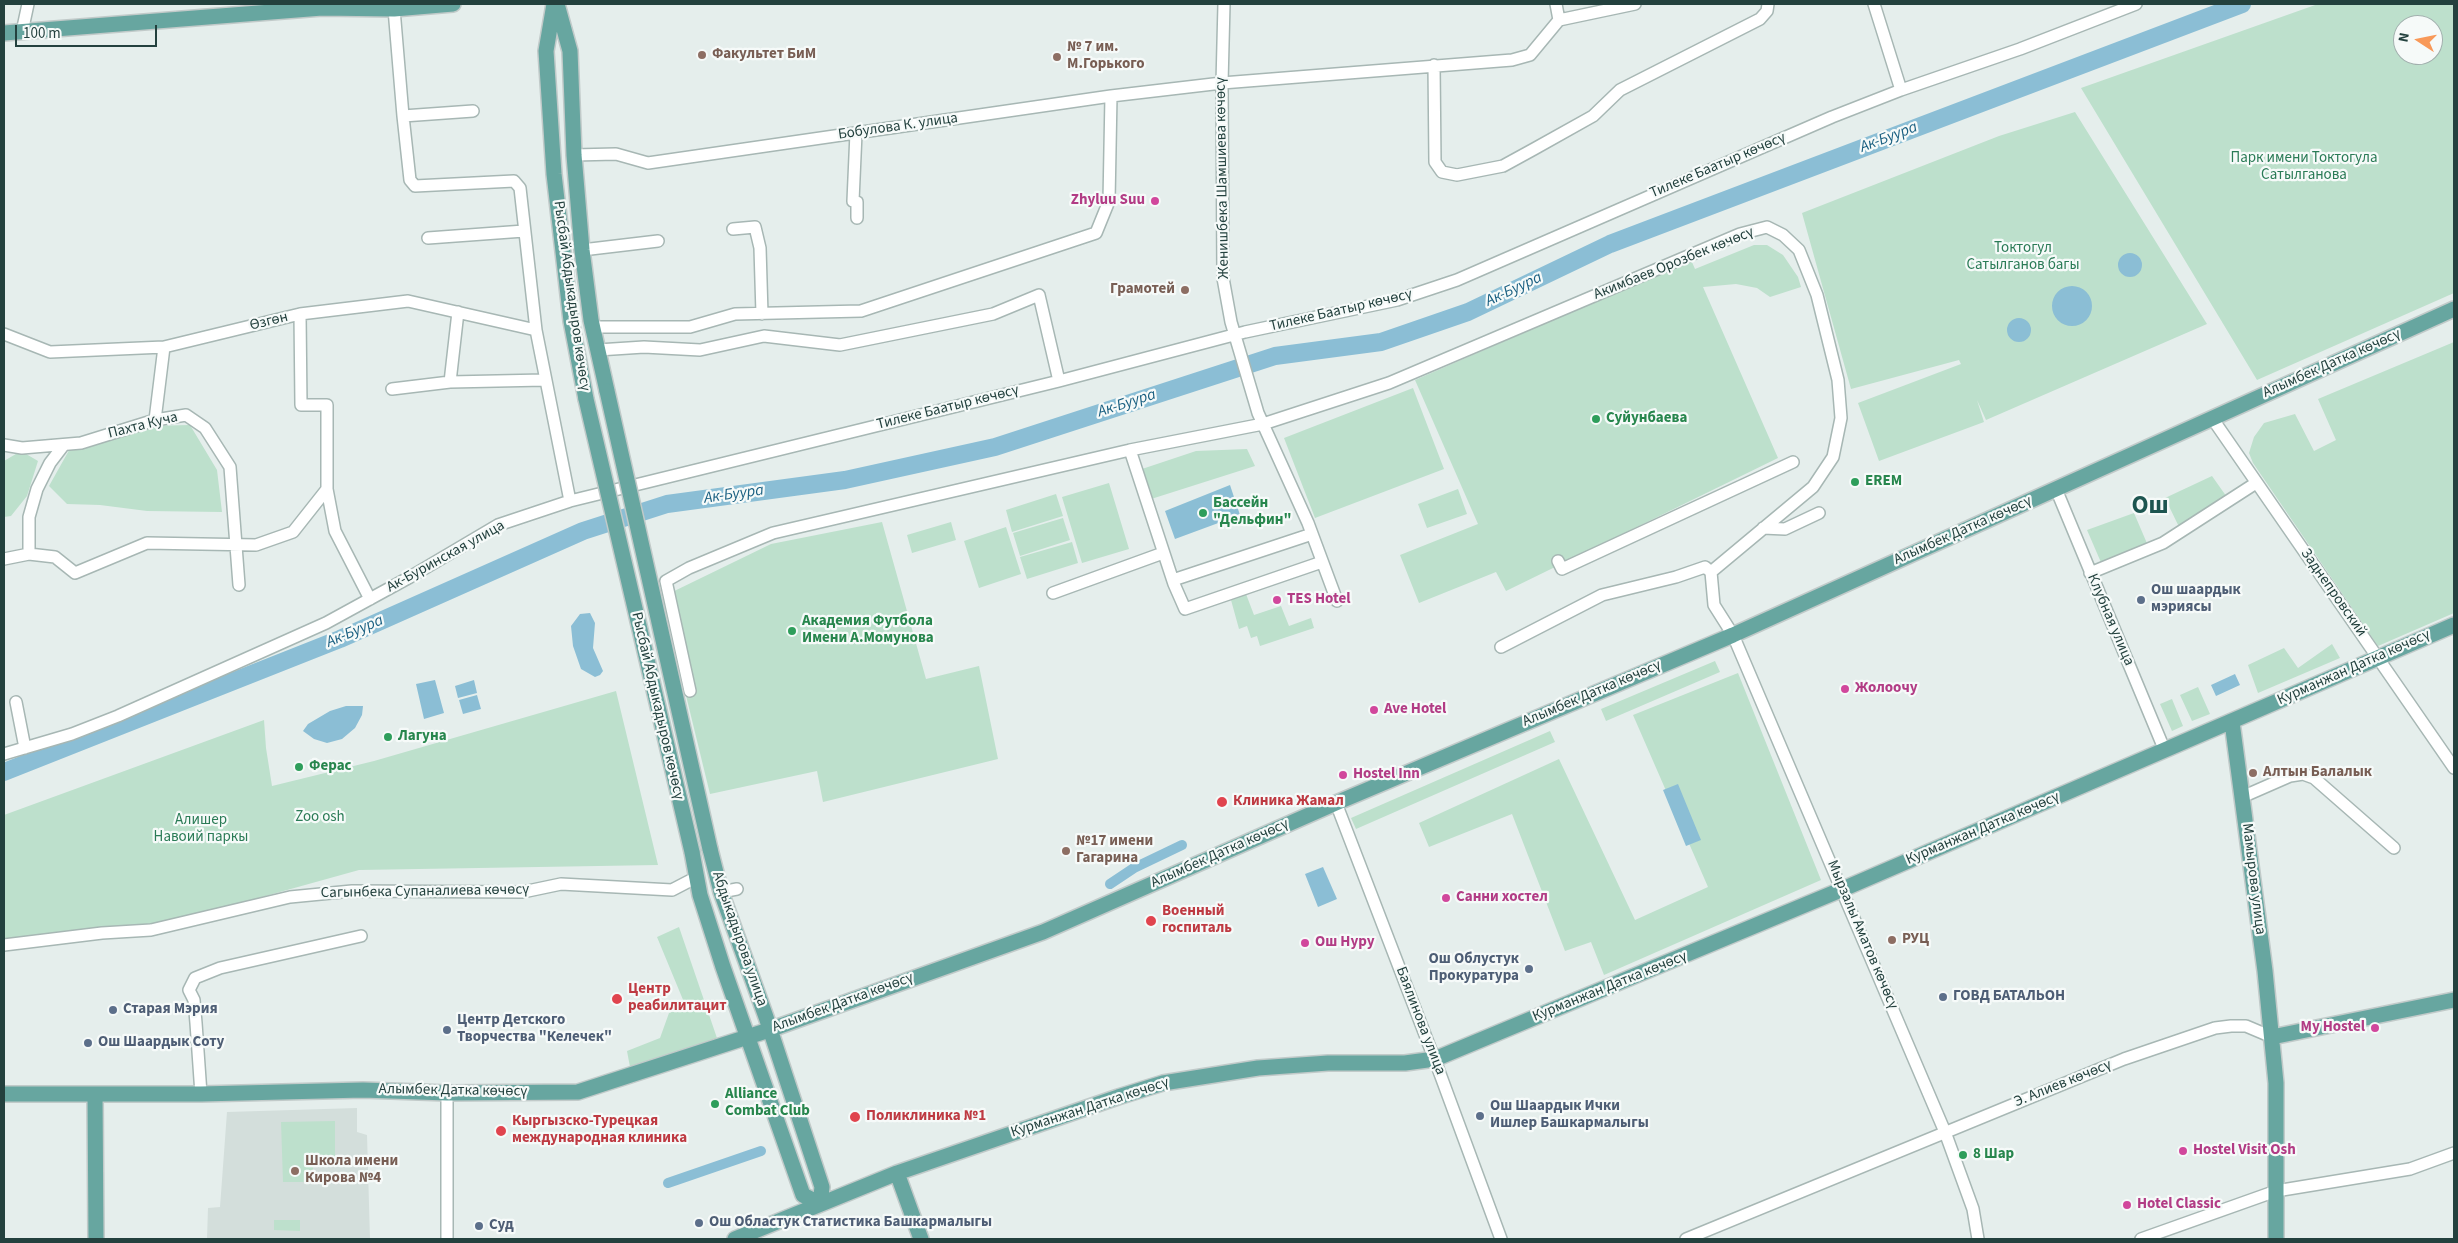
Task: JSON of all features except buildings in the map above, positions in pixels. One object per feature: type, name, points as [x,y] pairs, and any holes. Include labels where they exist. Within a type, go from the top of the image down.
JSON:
[{"type":"main road","points":[[4,33],[322,8],[394,9],[453,4]]},
{"type":"main road","name":"Рысбай Абдыкадыров көчөсү","points":[[555,4],[570,51],[574,155],[582,250],[593,327],[710,849]]},
{"type":"main road","name":"Рысбай Абдыкадыров көчөсү","points":[[555,4],[546,51],[554,174],[568,301],[586,399],[692,852],[700,895],[747,1037],[803,1195],[820,1204]]},
{"type":"main road","name":"Алымбек Датка көчөсү","points":[[4,1094],[201,1094],[363,1090],[578,1092],[769,1030],[1043,932],[1336,803],[1733,635],[2454,309]]},
{"type":"main road","name":"Курманжан Датка көчөсү","points":[[734,1239],[897,1173],[1163,1083],[1258,1068],[1328,1063],[1405,1063],[1435,1059],[1843,889],[2454,625]]},
{"type":"main road","name":"Мамырова улица","points":[[2232,722],[2272,1037],[2276,1083],[2276,1239]]},
{"type":"main road","name":"Абдыкадырова улица","points":[[710,849],[721,892],[769,1030]]},
{"type":"main road","points":[[2272,1037],[2454,1000]]},
{"type":"main road","points":[[769,1030],[822,1187],[820,1204]]},
{"type":"main road","points":[[95,1094],[96,1239]]},
{"type":"main road","points":[[897,1173],[921,1239]]},
{"type":"street","points":[[22,32],[28,4]]},
{"type":"street","name":"Женишбека Шамшиева көчөсү","points":[[1224,4],[1222,83],[1223,278],[1234,335],[1257,410],[1312,534],[1337,601]]},
{"type":"street","points":[[1556,4],[1559,20],[1635,4]]},
{"type":"street","points":[[1434,65],[1435,162],[1442,172],[1457,175],[1503,166],[1534,149],[1593,116],[1620,90],[1760,19],[1767,11],[1768,4]]},
{"type":"street","points":[[1874,4],[1901,90]]},
{"type":"street","name":"Тилеке Баатыр көчөсү","points":[[570,501],[1059,381],[1234,335],[1396,300],[1457,280],[1832,117],[1901,90],[2020,49],[2136,4]]},
{"type":"street","points":[[394,9],[410,180],[415,186],[514,181],[520,188],[536,330],[544,380],[570,501]]},
{"type":"street","name":"Бобулова К. улица","points":[[574,155],[616,154],[648,163],[1111,96],[1222,83],[1512,60],[1525,57],[1534,51],[1559,20]]},
{"type":"street","points":[[593,327],[690,327],[735,314],[861,311],[1096,233],[1109,201],[1111,96]]},
{"type":"street","points":[[403,116],[473,111]]},
{"type":"street","points":[[856,133],[853,201],[857,202],[857,218]]},
{"type":"street","name":"Акимбаев Орозбек көчөсү","points":[[1263,424],[1389,382],[1740,234],[1767,226],[1783,235],[1799,250],[1818,295],[1837,374],[1842,418],[1833,457],[1822,477],[1813,487],[1711,572]]},
{"type":"street","points":[[733,229],[756,227],[760,248],[762,314]]},
{"type":"street","points":[[428,238],[524,231]]},
{"type":"street","points":[[582,250],[658,241]]},
{"type":"street","points":[[598,350],[644,347],[700,350],[764,336],[840,345],[993,314],[1039,295],[1059,381]]},
{"type":"street","name":"Өзгөн","points":[[4,334],[50,352],[164,347],[300,314],[408,301],[536,330]]},
{"type":"street","points":[[450,382],[458,312]]},
{"type":"street","points":[[300,314],[301,405],[326,405],[326,489],[335,531],[370,598]]},
{"type":"street","points":[[155,420],[164,347]]},
{"type":"street","points":[[392,389],[450,382],[544,380]]},
{"type":"street","name":"Пахта Кучa","points":[[4,445],[22,448],[63,446],[80,443],[155,420],[186,415],[205,428],[230,467],[237,545],[238,585]]},
{"type":"street","name":"Заднепровский","points":[[2212,418],[2454,768]]},
{"type":"street","points":[[690,691],[666,581],[674,577],[773,533],[1130,450],[1263,424]]},
{"type":"street","points":[[30,554],[29,517],[37,489],[50,463],[63,446]]},
{"type":"street","points":[[1130,450],[1163,553],[1185,609],[1322,562]]},
{"type":"street","points":[[1558,561],[1562,569],[1793,462]]},
{"type":"street","points":[[2090,573],[2163,543],[2256,483]]},
{"type":"street","points":[[4,559],[30,554],[55,557],[75,573],[147,543],[256,546],[293,532],[326,489]]},
{"type":"street","name":"Клубная улица","points":[[2056,489],[2165,751]]},
{"type":"street","name":"Ак-Буринская улица","points":[[4,754],[118,716],[326,623],[498,525],[570,501]]},
{"type":"street","points":[[1763,528],[1786,528],[1819,513]]},
{"type":"street","points":[[1173,580],[1312,534]]},
{"type":"street","points":[[1053,593],[1163,553]]},
{"type":"street","points":[[1501,647],[1602,595],[1705,568],[1711,572],[1714,605],[1733,635]]},
{"type":"street","name":"Мырзалы Аматов көчөсү","points":[[1733,635],[1946,1132],[1973,1209],[1978,1239]]},
{"type":"street","points":[[16,702],[25,748]]},
{"type":"street","points":[[2242,798],[2290,776],[2303,774],[2314,778],[2394,848]]},
{"type":"street","name":"Баялинова улица","points":[[1336,803],[1435,1059],[1501,1239]]},
{"type":"street","name":"Сагынбека Супаналиева көчөсү","points":[[4,945],[102,932],[151,930],[290,897],[352,891],[523,892],[561,884],[672,890],[697,877]]},
{"type":"street","points":[[721,892],[737,889]]},
{"type":"street","points":[[201,1094],[194,1008],[189,990],[194,978],[220,968],[361,936]]},
{"type":"street","name":"Э. Алиев көчөсү","points":[[1686,1239],[2124,1060],[2215,1028],[2246,1026],[2272,1037]]},
{"type":"street","points":[[447,1092],[447,1239]]},
{"type":"street","points":[[2141,1239],[2276,1191],[2410,1169],[2454,1153]]},
{"type":"shaded area","name":"Школа имени Кирова №4","points":[[357,1108],[357,1132],[367,1135],[370,1239],[207,1239],[208,1208],[220,1207],[227,1112]]},
{"type":"green space","name":"Парк имени Токтогула Сатылганова","points":[[2318,4],[2454,4],[2454,293],[2257,380],[2081,88]]},
{"type":"green space","name":"Токтогул Сатылганов багы","points":[[2075,112],[2207,324],[1986,420],[1977,400],[1984,422],[1879,461],[1858,403],[1961,364],[1959,360],[1851,389],[1802,213],[1999,136]]},
{"type":"green space","name":"Суйунбаева","points":[[1754,245],[1767,245],[1783,255],[1798,277],[1801,287],[1770,297],[1757,288],[1736,284],[1703,287],[1778,458],[1506,591],[1496,572],[1419,603],[1400,555],[1478,524],[1415,380],[1691,260],[1695,269]]},
{"type":"green space","points":[[2454,342],[2454,613],[2378,646],[2253,463],[2249,453],[2254,437],[2264,423],[2295,414],[2314,451],[2336,440],[2318,399]]},
{"type":"green space","points":[[1413,388],[1444,469],[1315,518],[1284,438]]},
{"type":"green space","points":[[190,425],[217,470],[222,512],[147,511],[100,505],[67,504],[49,486],[72,445],[145,426]]},
{"type":"green space","points":[[1247,449],[1255,466],[1148,500],[1139,470],[1196,451]]},
{"type":"green space","points":[[21,451],[38,461],[27,496],[11,516],[4,517],[4,461]]},
{"type":"green space","points":[[2212,476],[2229,500],[2181,531],[2165,498]]},
{"type":"green space","points":[[1109,483],[1129,549],[1082,563],[1062,497]]},
{"type":"green space","points":[[1458,489],[1467,514],[1427,528],[1418,504]]},
{"type":"green space","points":[[1056,494],[1063,516],[1012,532],[1006,510]]},
{"type":"green space","points":[[2134,513],[2149,548],[2103,567],[2087,530]]},
{"type":"green space","points":[[1063,518],[1070,540],[1020,556],[1013,533]]},
{"type":"green space","name":"Академия Футбола Имени А.Момунова","points":[[882,522],[926,679],[979,666],[998,759],[823,802],[817,771],[710,794],[662,597],[771,544]]},
{"type":"green space","points":[[951,522],[956,540],[912,553],[907,535]]},
{"type":"green space","points":[[1006,527],[1021,574],[979,588],[964,541]]},
{"type":"green space","points":[[1072,542],[1078,563],[1027,579],[1020,557]]},
{"type":"green space","points":[[1246,594],[1254,615],[1281,606],[1289,626],[1311,618],[1314,628],[1260,646],[1257,636],[1251,638],[1247,626],[1239,629],[1231,600]]},
{"type":"green space","points":[[2332,644],[2340,658],[2258,693],[2248,665],[2284,648],[2298,668]]},
{"type":"green space","points":[[1715,661],[1720,672],[1606,721],[1601,709]]},
{"type":"green space","points":[[1738,673],[1821,880],[1604,975],[1591,942],[1565,951],[1512,814],[1429,847],[1419,823],[1559,759],[1635,920],[1708,887],[1633,715]]},
{"type":"green space","points":[[2198,687],[2210,714],[2192,721],[2180,695]]},
{"type":"green space","name":"Алишер Навоий паркы","points":[[616,691],[658,865],[359,870],[154,927],[4,943],[4,815],[264,720],[272,786],[374,761]]},
{"type":"green space","points":[[2172,699],[2183,726],[2172,731],[2160,704]]},
{"type":"green space","points":[[1550,731],[1555,742],[1356,829],[1351,818]]},
{"type":"green space","points":[[679,927],[718,1041],[630,1067],[627,1051],[660,1038],[669,1013],[686,1007],[657,937]]},
{"type":"green space","points":[[335,1121],[335,1161],[313,1162],[313,1182],[283,1182],[281,1122]]},
{"type":"green space","points":[[274,1220],[300,1220],[300,1231],[274,1230]]},
{"type":"water","points":[[2130,253],[2135,254],[2141,260],[2141,270],[2135,276],[2130,277],[2125,276],[2119,270],[2118,265],[2119,260],[2125,254]]},
{"type":"water","points":[[2072,286],[2086,292],[2092,306],[2086,320],[2072,326],[2058,320],[2052,306],[2058,292]]},
{"type":"water","points":[[2019,318],[2028,321],[2031,330],[2028,339],[2019,342],[2010,339],[2007,330],[2010,321]]},
{"type":"water","name":"Бассейн \"Дельфин\"","points":[[1230,485],[1240,515],[1175,539],[1165,511]]},
{"type":"water","points":[[590,613],[595,623],[593,648],[603,671],[595,677],[581,669],[573,646],[571,626],[580,614]]},
{"type":"water","points":[[2235,674],[2240,685],[2216,696],[2211,685]]},
{"type":"water","points":[[435,680],[444,713],[424,719],[416,684]]},
{"type":"water","points":[[474,680],[477,693],[458,698],[455,686]]},
{"type":"water","points":[[477,695],[481,709],[463,714],[459,700]]},
{"type":"water","points":[[346,706],[363,706],[362,715],[355,728],[342,739],[327,743],[314,739],[303,731],[308,724],[330,711]]},
{"type":"water","points":[[1678,784],[1701,840],[1686,846],[1663,790]]},
{"type":"water","points":[[1323,867],[1337,899],[1318,907],[1305,874]]},
{"type":"waterway","name":"Ак-Буура","points":[[4,772],[340,639],[583,531],[667,504],[845,480],[995,447],[1275,356],[1381,342],[1468,312],[1610,244],[2242,4]]},
{"type":"waterway","points":[[1110,884],[1134,868],[1182,845]]},
{"type":"waterway","points":[[668,1183],[761,1151]]},
{"type":"place","name":"Факультет БиМ","points":[[702,55]]},
{"type":"place","name":"№ 7 им. М.Горького","points":[[1057,57]]},
{"type":"place","name":"Zhyluu Suu","points":[[1155,201]]},
{"type":"place","name":"Грамотей","points":[[1185,290]]},
{"type":"place","name":"Суйунбаева","points":[[1596,419]]},
{"type":"place","name":"EREM","points":[[1855,482]]},
{"type":"place","name":"Бассейн \"Дельфин\"","points":[[1203,513]]},
{"type":"place","name":"TES Hotel","points":[[1277,600]]},
{"type":"place","name":"Ош шаардык мэриясы","points":[[2141,600]]},
{"type":"place","name":"Академия Футбола Имени А.Момунова","points":[[792,631]]},
{"type":"place","name":"Жолоочу","points":[[1845,689]]},
{"type":"place","name":"Ave Hotel","points":[[1374,710]]},
{"type":"place","name":"Лагуна","points":[[388,737]]},
{"type":"place","name":"Ферас","points":[[299,767]]},
{"type":"place","name":"Алтын Балалык","points":[[2253,773]]},
{"type":"place","name":"Hostel Inn","points":[[1343,775]]},
{"type":"place","name":"Клиника Жамал","points":[[1222,802]]},
{"type":"place","name":"№17 имени Гагарина","points":[[1066,851]]},
{"type":"place","name":"Санни хостел","points":[[1446,898]]},
{"type":"place","name":"Военный госпиталь","points":[[1151,921]]},
{"type":"place","name":"РУЦ","points":[[1892,940]]},
{"type":"place","name":"Ош Нуру","points":[[1305,943]]},
{"type":"place","name":"Ош Облустук Прокуратура","points":[[1529,969]]},
{"type":"place","name":"ГОВД БАТАЛЬОН","points":[[1943,997]]},
{"type":"place","name":"Центр реабилитацит","points":[[617,999]]},
{"type":"place","name":"Старая Мэрия","points":[[113,1010]]},
{"type":"place","name":"My Hostel","points":[[2375,1028]]},
{"type":"place","name":"Центр Детского Творчества \"Келечек\"","points":[[447,1030]]},
{"type":"place","name":"Ош Шаардык Соту","points":[[88,1043]]},
{"type":"place","name":"Alliance Combat Club","points":[[715,1104]]},
{"type":"place","name":"Ош Шаардык Ички Ишлер Башкармалыгы","points":[[1480,1116]]},
{"type":"place","name":"Поликлиника №1","points":[[855,1117]]},
{"type":"place","name":"Кыргызско-Турецкая международная клиника","points":[[501,1131]]},
{"type":"place","name":"Hostel Visit Osh","points":[[2183,1151]]},
{"type":"place","name":"8 Шар","points":[[1963,1155]]},
{"type":"place","name":"Школа имени Кирова №4","points":[[295,1171]]},
{"type":"place","name":"Hotel Classic","points":[[2127,1205]]},
{"type":"place","name":"Ош Областук Статистика Башкармалыгы","points":[[699,1223]]},
{"type":"place","name":"Суд","points":[[479,1226]]},
{"type":"district","name":"Ош","points":[[2150,508]]},
{"type":"park label","name":"Zoo osh","points":[[320,818]]}]
